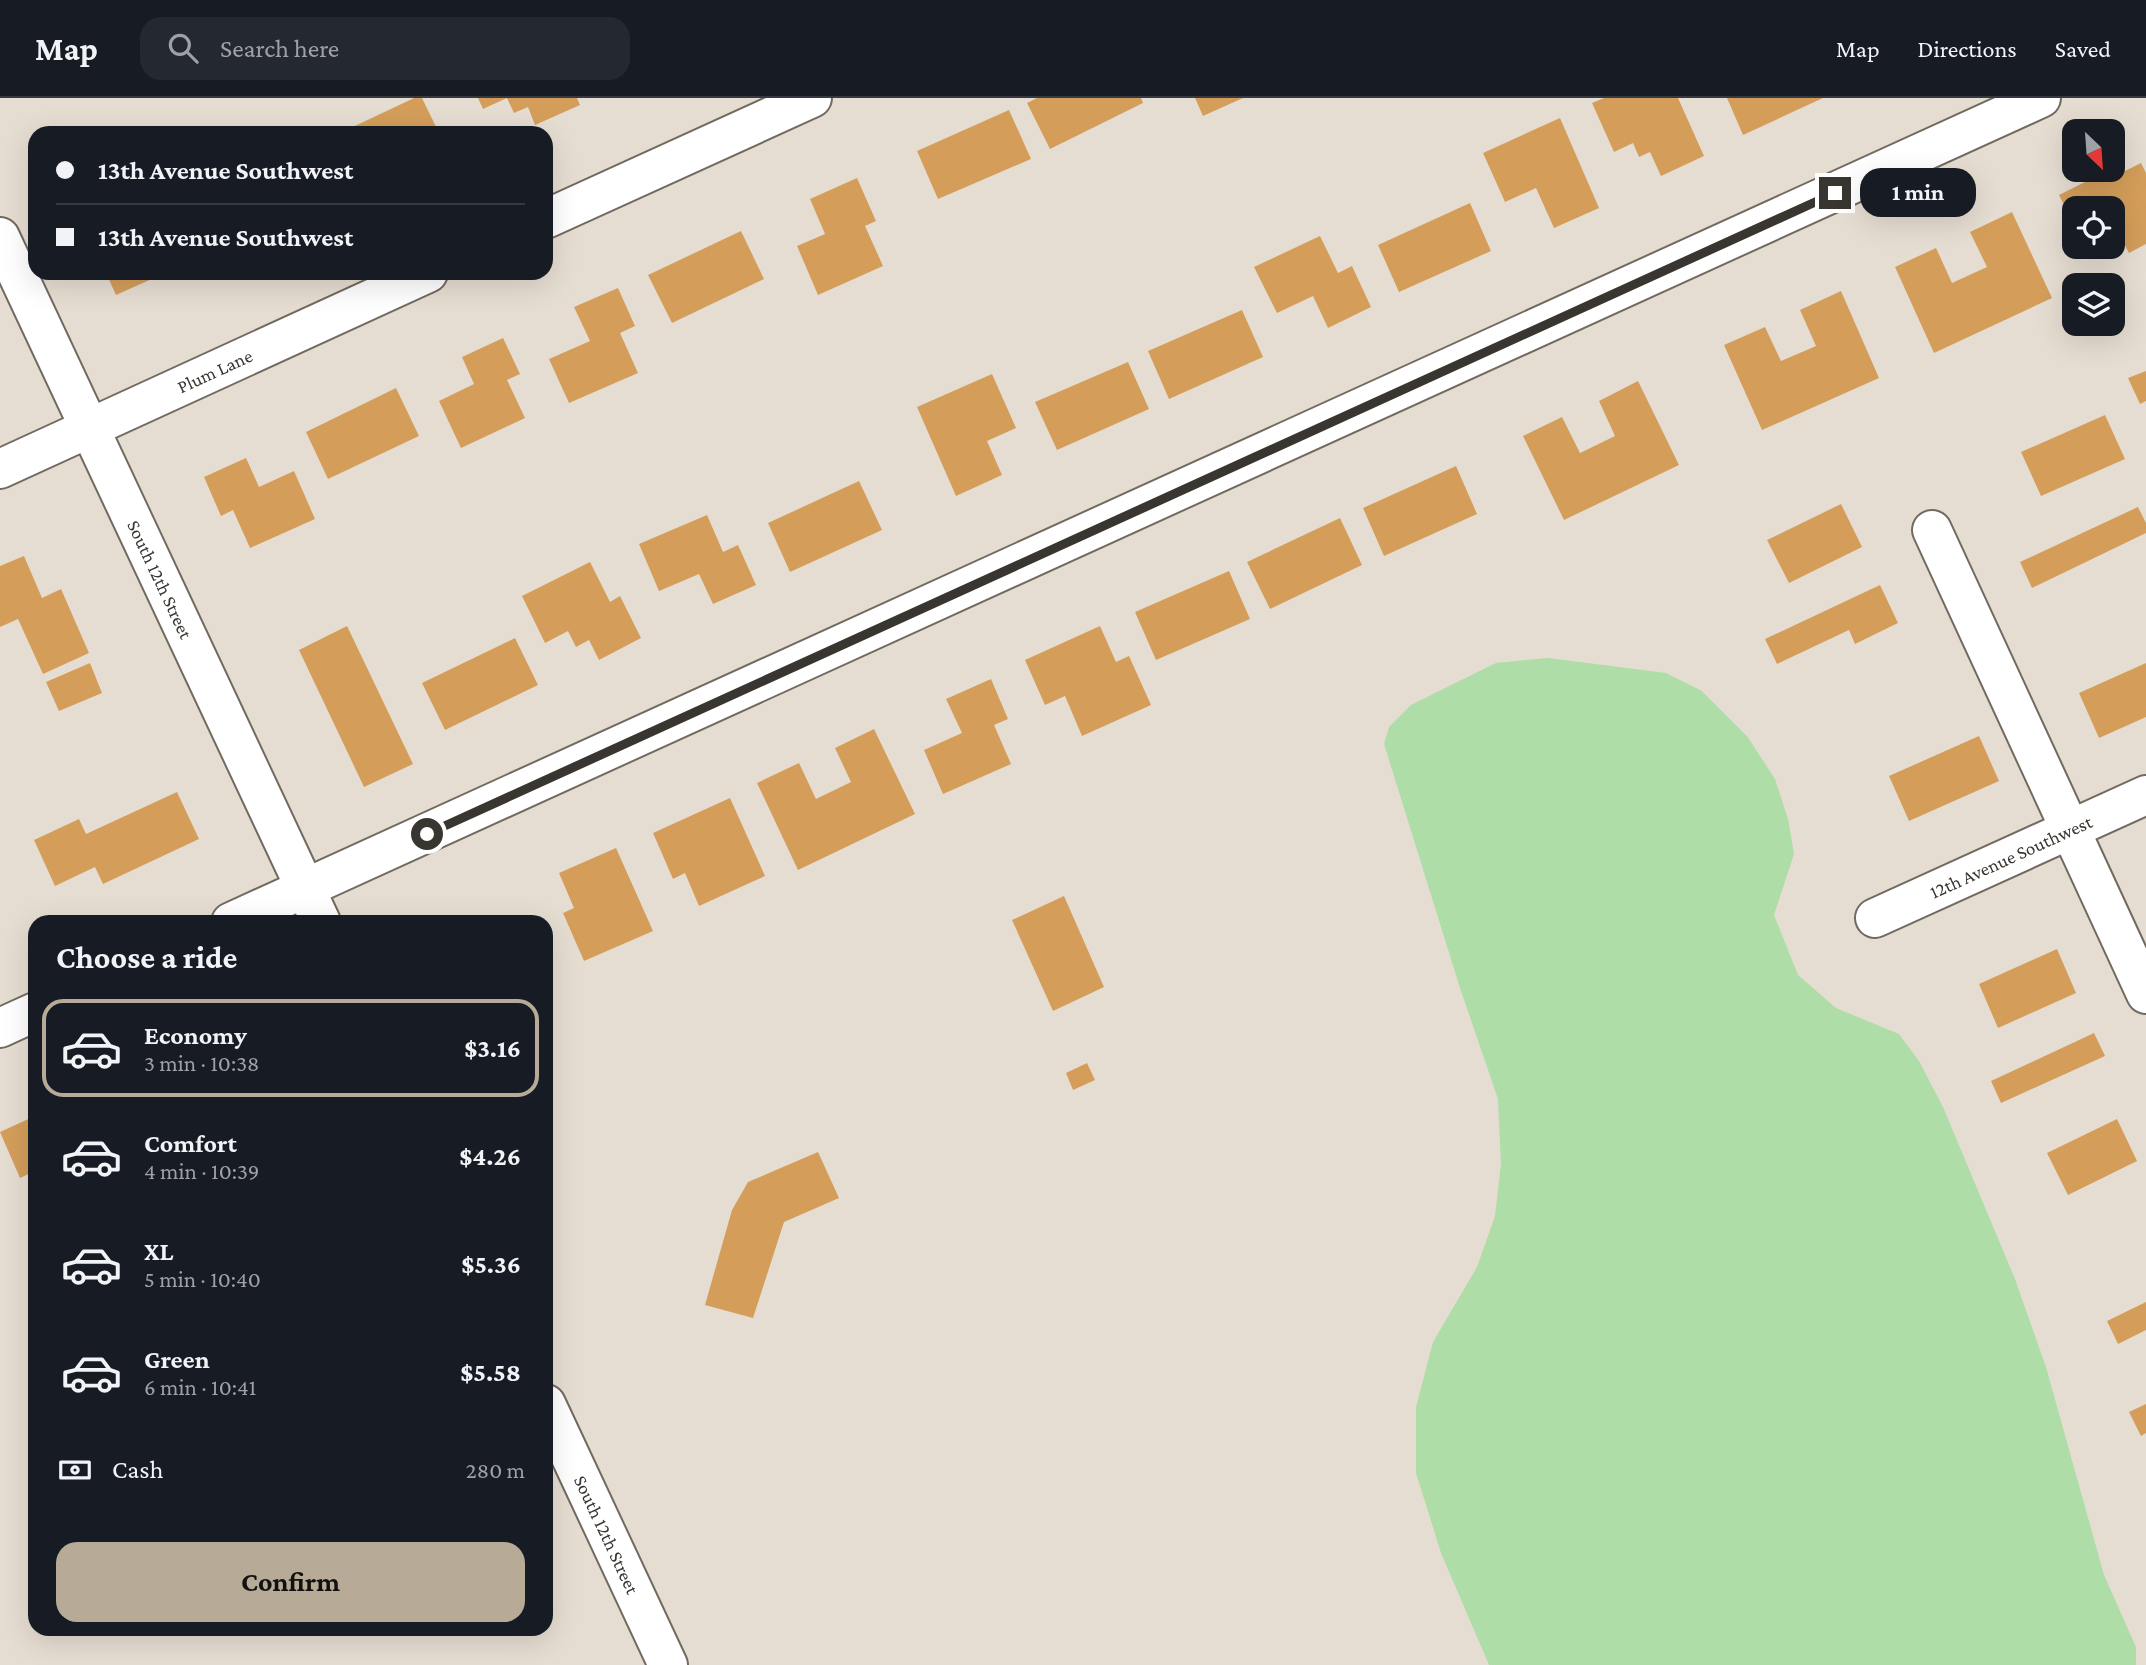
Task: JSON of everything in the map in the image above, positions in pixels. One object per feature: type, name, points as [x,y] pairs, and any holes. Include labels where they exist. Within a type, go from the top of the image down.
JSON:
[{"type":"street","points":[[553,216],[812,98]]},
{"type":"street","points":[[267,915],[313,906],[2041,98]]},
{"type":"street","name":"South 12th Street","points":[[0,237],[313,906]]},
{"type":"street","name":"Plum Lane","points":[[0,469],[413,280]]},
{"type":"street","points":[[1932,530],[2146,994]]},
{"type":"street","name":"12th Avenue Southwest","points":[[1875,918],[2146,795]]},
{"type":"street","points":[[0,1028],[28,1015]]},
{"type":"street","name":"South 12th Street","points":[[553,1419],[668,1665]]},
{"type":"green space","points":[[1548,658],[1666,673],[1702,691],[1747,736],[1775,779],[1788,819],[1794,854],[1774,915],[1798,975],[1836,1008],[1899,1034],[1919,1061],[1943,1107],[2015,1279],[2046,1367],[2104,1575],[2136,1647],[2136,1665],[1489,1665],[1441,1553],[1416,1473],[1416,1407],[1433,1342],[1477,1267],[1495,1216],[1501,1164],[1498,1099],[1460,988],[1384,744],[1389,727],[1411,705],[1496,663]]},
{"type":"building","points":[[414,98],[422,98],[436,126],[355,126]]},
{"type":"building","points":[[478,98],[507,98],[483,109]]},
{"type":"building","points":[[507,98],[577,98],[580,105],[535,125],[528,107],[514,113]]},
{"type":"building","points":[[1037,98],[1141,98],[1143,103],[1050,149],[1027,103]]},
{"type":"building","points":[[1195,98],[1243,98],[1203,116]]},
{"type":"building","points":[[1604,98],[1678,98],[1704,156],[1661,176],[1650,152],[1639,157],[1633,143],[1614,152],[1592,103]]},
{"type":"building","points":[[1727,98],[1823,98],[1743,135]]},
{"type":"building","points":[[1009,110],[1031,159],[938,199],[917,151]]},
{"type":"building","points":[[1560,118],[1599,208],[1554,228],[1536,188],[1505,202],[1483,153]]},
{"type":"building","points":[[2141,163],[2146,173],[2146,244],[2129,253],[2125,245],[2125,196],[2062,196],[2062,201],[2059,195],[2085,182],[2125,182],[2125,171]]},
{"type":"building","points":[[857,178],[876,221],[865,226],[883,266],[818,295],[797,246],[825,234],[810,199]]},
{"type":"building","points":[[1470,203],[1491,251],[1399,292],[1378,245]]},
{"type":"building","points":[[2012,212],[2052,298],[1934,353],[1895,267],[1936,248],[1952,283],[1987,267],[1970,232]]},
{"type":"building","points":[[741,231],[764,279],[672,323],[648,275]]},
{"type":"building","points":[[1320,236],[1338,273],[1352,266],[1371,307],[1328,328],[1313,296],[1277,313],[1254,267]]},
{"type":"building","points":[[109,280],[149,280],[116,295]]},
{"type":"building","points":[[618,288],[635,326],[620,333],[638,373],[569,403],[549,359],[590,341],[574,307]]},
{"type":"building","points":[[1841,291],[1879,378],[1762,430],[1724,345],[1765,327],[1781,361],[1816,346],[1800,310]]},
{"type":"building","points":[[1242,310],[1263,357],[1169,399],[1148,351]]},
{"type":"building","points":[[503,338],[520,374],[507,380],[525,418],[461,448],[439,401],[474,384],[462,357]]},
{"type":"building","points":[[1128,362],[1149,409],[1057,450],[1035,402]]},
{"type":"building","points":[[2146,371],[2146,401],[2140,404],[2128,378]]},
{"type":"building","points":[[992,374],[1016,428],[987,441],[1002,475],[956,496],[917,407]]},
{"type":"building","points":[[1638,381],[1679,465],[1564,520],[1523,436],[1562,417],[1580,453],[1615,436],[1599,401]]},
{"type":"building","points":[[396,388],[419,436],[328,479],[306,432]]},
{"type":"building","points":[[2105,415],[2125,459],[2041,496],[2021,452]]},
{"type":"building","points":[[246,458],[259,487],[294,471],[315,519],[250,548],[233,510],[221,516],[204,477]]},
{"type":"building","points":[[1456,466],[1477,514],[1384,556],[1363,508]]},
{"type":"building","points":[[859,481],[882,530],[790,572],[768,523]]},
{"type":"building","points":[[1841,504],[1862,547],[1789,583],[1767,540]]},
{"type":"building","points":[[2138,507],[2146,523],[2146,533],[2032,588],[2020,562]]},
{"type":"building","points":[[707,515],[723,552],[738,545],[756,585],[713,604],[699,574],[659,591],[639,544]]},
{"type":"building","points":[[1340,518],[1362,565],[1270,609],[1247,562]]},
{"type":"building","points":[[24,556],[42,598],[61,589],[89,653],[43,674],[18,619],[0,627],[0,566]]},
{"type":"building","points":[[590,562],[610,602],[620,596],[641,638],[599,660],[589,640],[576,647],[568,631],[545,643],[522,596]]},
{"type":"building","points":[[1229,571],[1250,619],[1156,660],[1135,612]]},
{"type":"building","points":[[1880,585],[1898,623],[1855,644],[1849,630],[1777,664],[1765,639]]},
{"type":"building","points":[[347,626],[413,764],[364,787],[299,650]]},
{"type":"building","points":[[1100,626],[1116,662],[1129,656],[1151,705],[1082,736],[1065,696],[1045,705],[1025,660]]},
{"type":"building","points":[[515,638],[538,685],[445,730],[422,683]]},
{"type":"building","points":[[90,663],[102,693],[59,711],[46,682]]},
{"type":"building","points":[[2146,663],[2146,717],[2099,738],[2079,693]]},
{"type":"building","points":[[991,679],[1008,719],[994,725],[1011,764],[943,794],[924,750],[962,733],[946,699]]},
{"type":"building","points":[[874,729],[915,814],[798,870],[757,783],[799,763],[816,799],[851,782],[835,748]]},
{"type":"building","points":[[1979,736],[1999,781],[1909,821],[1889,776]]},
{"type":"building","points":[[177,792],[199,839],[103,884],[95,867],[55,886],[34,840],[79,819],[86,834]]},
{"type":"building","points":[[730,798],[765,876],[699,906],[685,873],[673,879],[653,833]]},
{"type":"building","points":[[616,848],[653,931],[584,961],[563,913],[574,908],[559,873]]},
{"type":"building","points":[[1064,896],[1104,987],[1053,1011],[1012,920]]},
{"type":"building","points":[[2057,949],[2076,993],[1998,1028],[1979,984]]},
{"type":"building","points":[[2094,1033],[2105,1056],[2001,1103],[1991,1081]]},
{"type":"building","points":[[1087,1063],[1095,1080],[1073,1090],[1066,1073]]},
{"type":"building","points":[[28,1119],[28,1174],[20,1178],[0,1132]]},
{"type":"building","points":[[2117,1119],[2137,1161],[2068,1195],[2047,1153]]},
{"type":"building","points":[[818,1152],[839,1198],[784,1222],[753,1318],[705,1305],[732,1210],[748,1182]]},
{"type":"building","points":[[2146,1302],[2146,1330],[2118,1344],[2107,1321]]},
{"type":"building","points":[[2146,1404],[2146,1433],[2141,1436],[2129,1412]]},
{"type":"route","points":[[427,834],[1835,193]]}]
